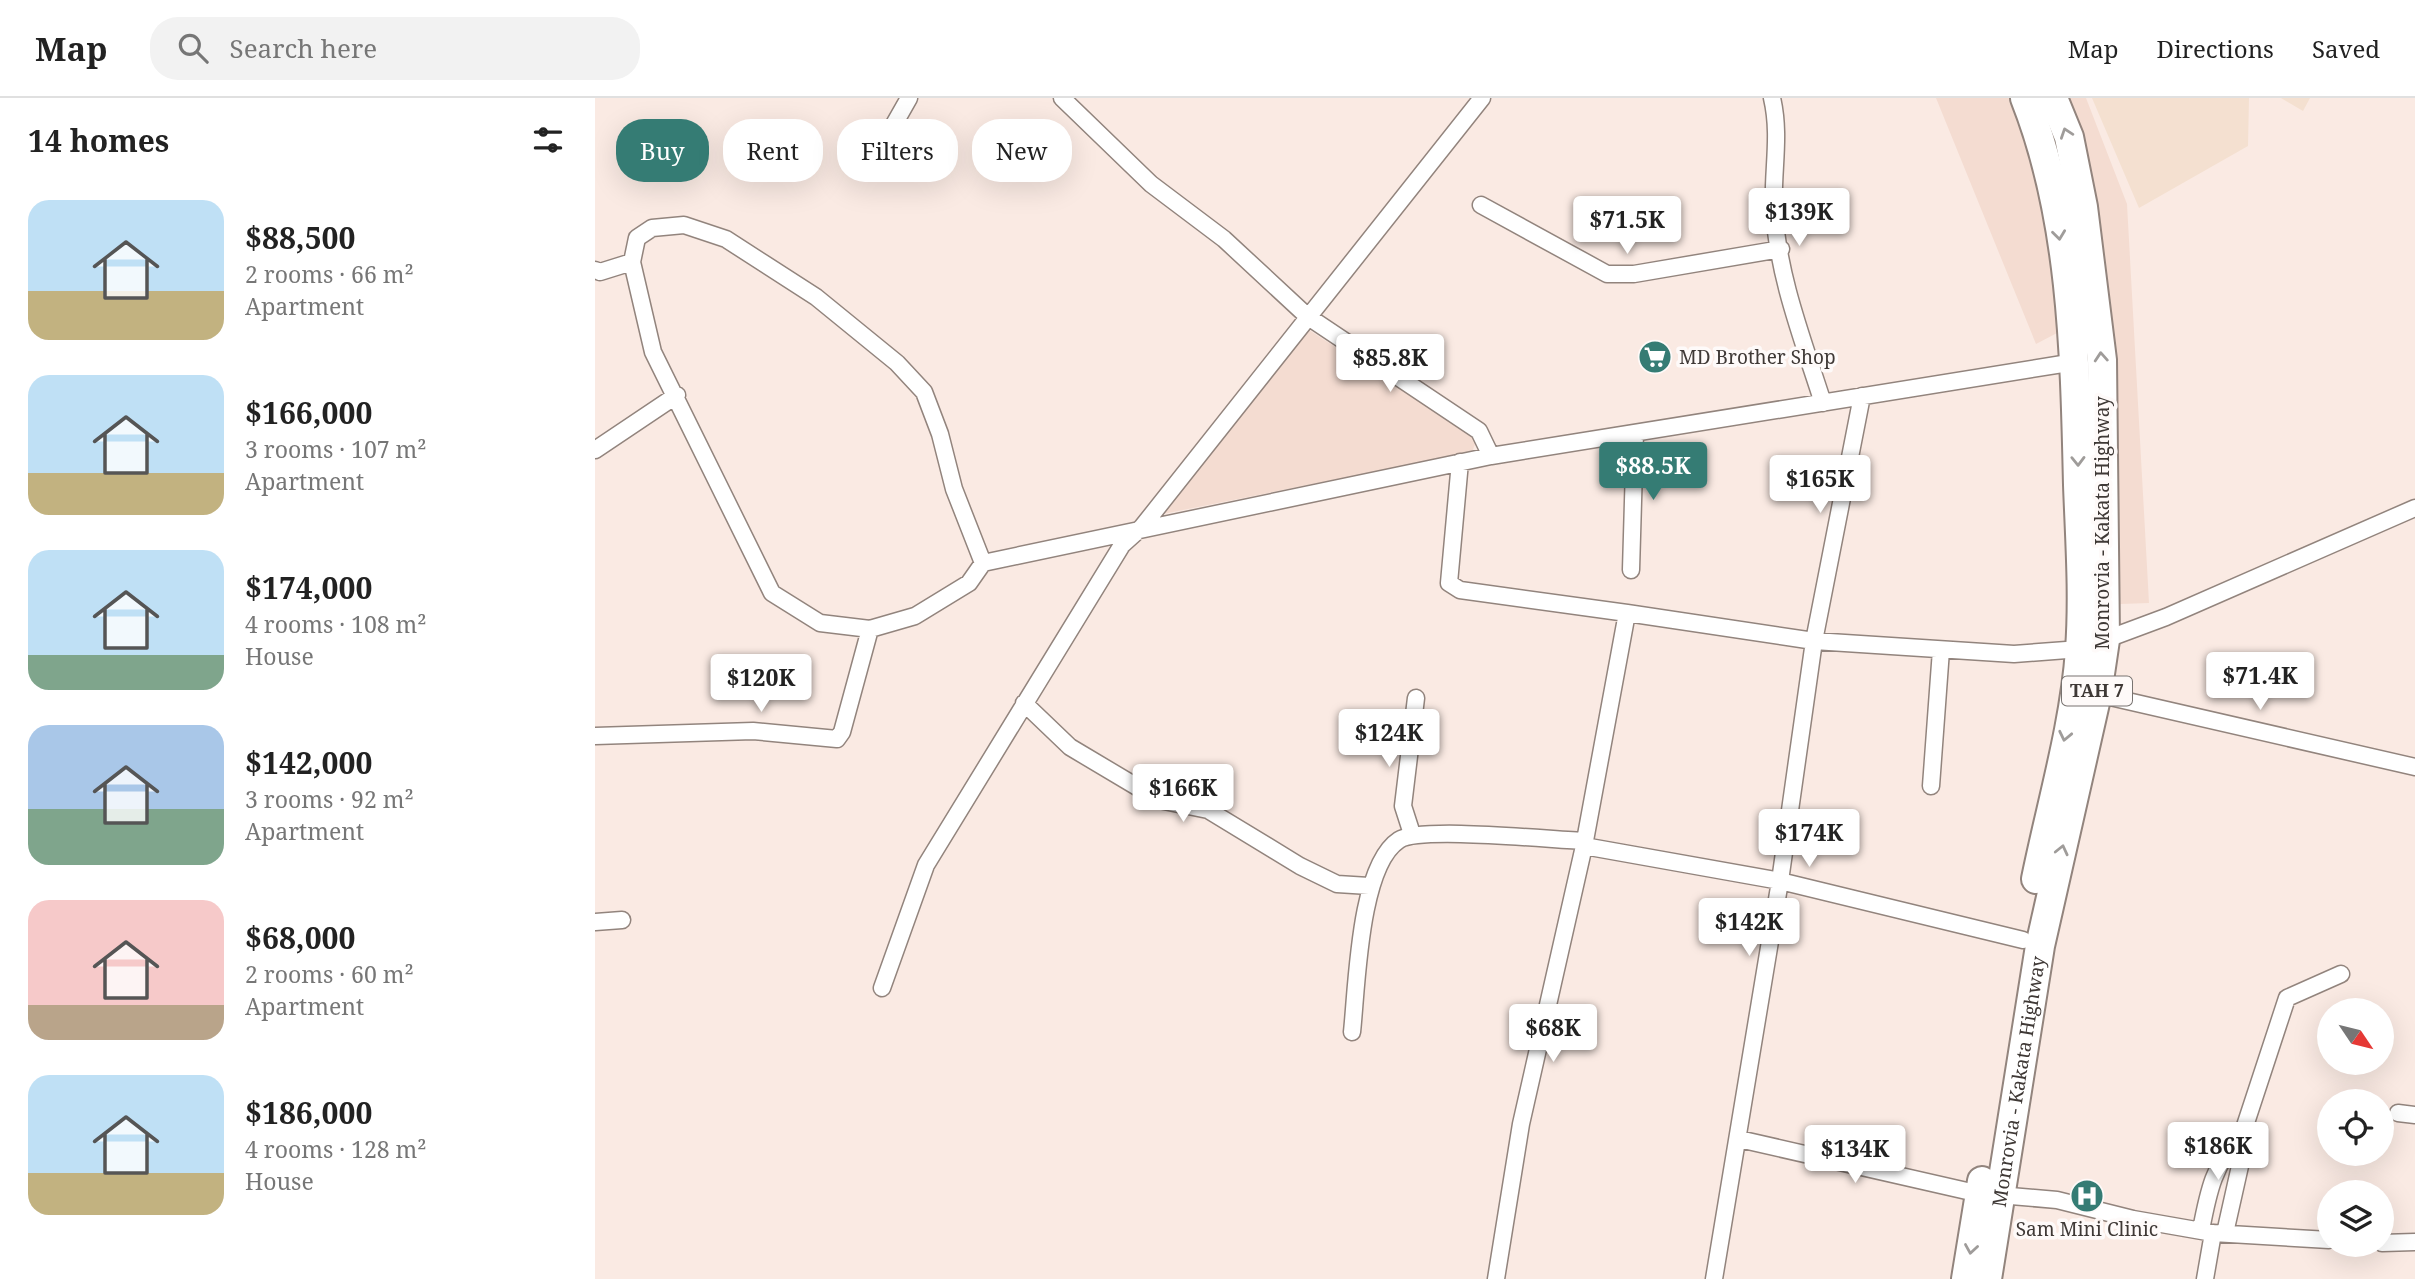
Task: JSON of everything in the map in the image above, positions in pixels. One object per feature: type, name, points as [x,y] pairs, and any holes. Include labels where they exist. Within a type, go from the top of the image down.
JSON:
[{"type":"highway","name":"Monrovia - Kakata Highway","points":[[1966,1279],[1990,1195],[2041,946],[2097,694],[2075,362],[2056,211],[2043,144],[2025,98]]},
{"type":"highway","name":"Monrovia - Kakata Highway","points":[[1987,1279],[1990,1195],[2023,940],[2075,689],[2092,645],[2102,360],[2083,206],[2069,137],[2053,98]]},
{"type":"street","points":[[897,119],[909,98]]},
{"type":"street","points":[[1062,98],[1151,184],[1224,239],[1307,316],[1479,431],[1490,456]]},
{"type":"street","points":[[882,988],[926,864],[1122,545],[1142,527],[1482,98]]},
{"type":"street","points":[[1772,98],[1776,117],[1775,211],[1790,302],[1823,403]]},
{"type":"street","points":[[1481,205],[1608,274],[1634,274],[1781,248]]},
{"type":"street","points":[[983,563],[954,489],[940,434],[924,392],[897,363],[817,297],[726,239],[684,225],[652,228],[637,238],[632,262],[653,352],[677,395],[772,593],[820,623],[870,629],[915,616],[969,583],[983,563],[1142,527],[1490,456],[2075,362]]},
{"type":"street","points":[[595,270],[600,272],[632,262]]},
{"type":"street","points":[[595,450],[677,395]]},
{"type":"street","points":[[1714,1279],[1780,881],[1814,641],[1862,396]]},
{"type":"street","points":[[1631,570],[1635,433]]},
{"type":"street","points":[[1459,462],[1449,583],[1460,590],[1814,641],[2014,654],[2092,645],[2166,617],[2415,508]]},
{"type":"street","points":[[1496,1279],[1521,1124],[1584,843],[1627,613]]},
{"type":"street","points":[[595,736],[753,731],[837,739],[842,733],[870,629]]},
{"type":"street","points":[[1931,786],[1941,650]]},
{"type":"street","points":[[2097,694],[2415,766]]},
{"type":"street","points":[[1412,834],[1403,806],[1416,698]]},
{"type":"street","points":[[1024,703],[1070,747],[1159,800],[1208,810],[1300,866],[1336,884],[1369,887]]},
{"type":"street","points":[[1352,1032],[1369,887],[1381,861],[1398,840],[1412,834],[1584,843],[1780,881],[2023,940]]},
{"type":"street","points":[[595,922],[622,920]]},
{"type":"street","points":[[2213,1232],[2240,1166],[2242,1135],[2287,998],[2341,974]]},
{"type":"street","points":[[2397,1113],[2415,1115]]},
{"type":"street","points":[[2206,1279],[2213,1232],[2211,1181],[2227,1150],[2242,1135]]},
{"type":"street","points":[[1739,1139],[1990,1195],[2057,1200],[2133,1219],[2213,1232],[2317,1239]]},
{"type":"street","points":[[2394,1243],[2415,1242]]},
{"type":"shaded area","points":[[1936,98],[2034,98],[2080,321],[2036,344]]},
{"type":"shaded area","points":[[2054,98],[2086,98],[2127,204],[2149,603],[2121,604],[2089,629],[2088,482]]},
{"type":"shaded area","points":[[2092,98],[2249,98],[2248,146],[2139,208]]},
{"type":"shaded area","points":[[2281,98],[2310,98],[2303,111]]},
{"type":"shaded area","points":[[1309,330],[1477,439],[1472,452],[1163,514],[1158,506]]},
{"type":"place","name":"MD Brother Shop","points":[[1655,357]]},
{"type":"place","name":"Sam Mini Clinic","points":[[2087,1196]]}]
